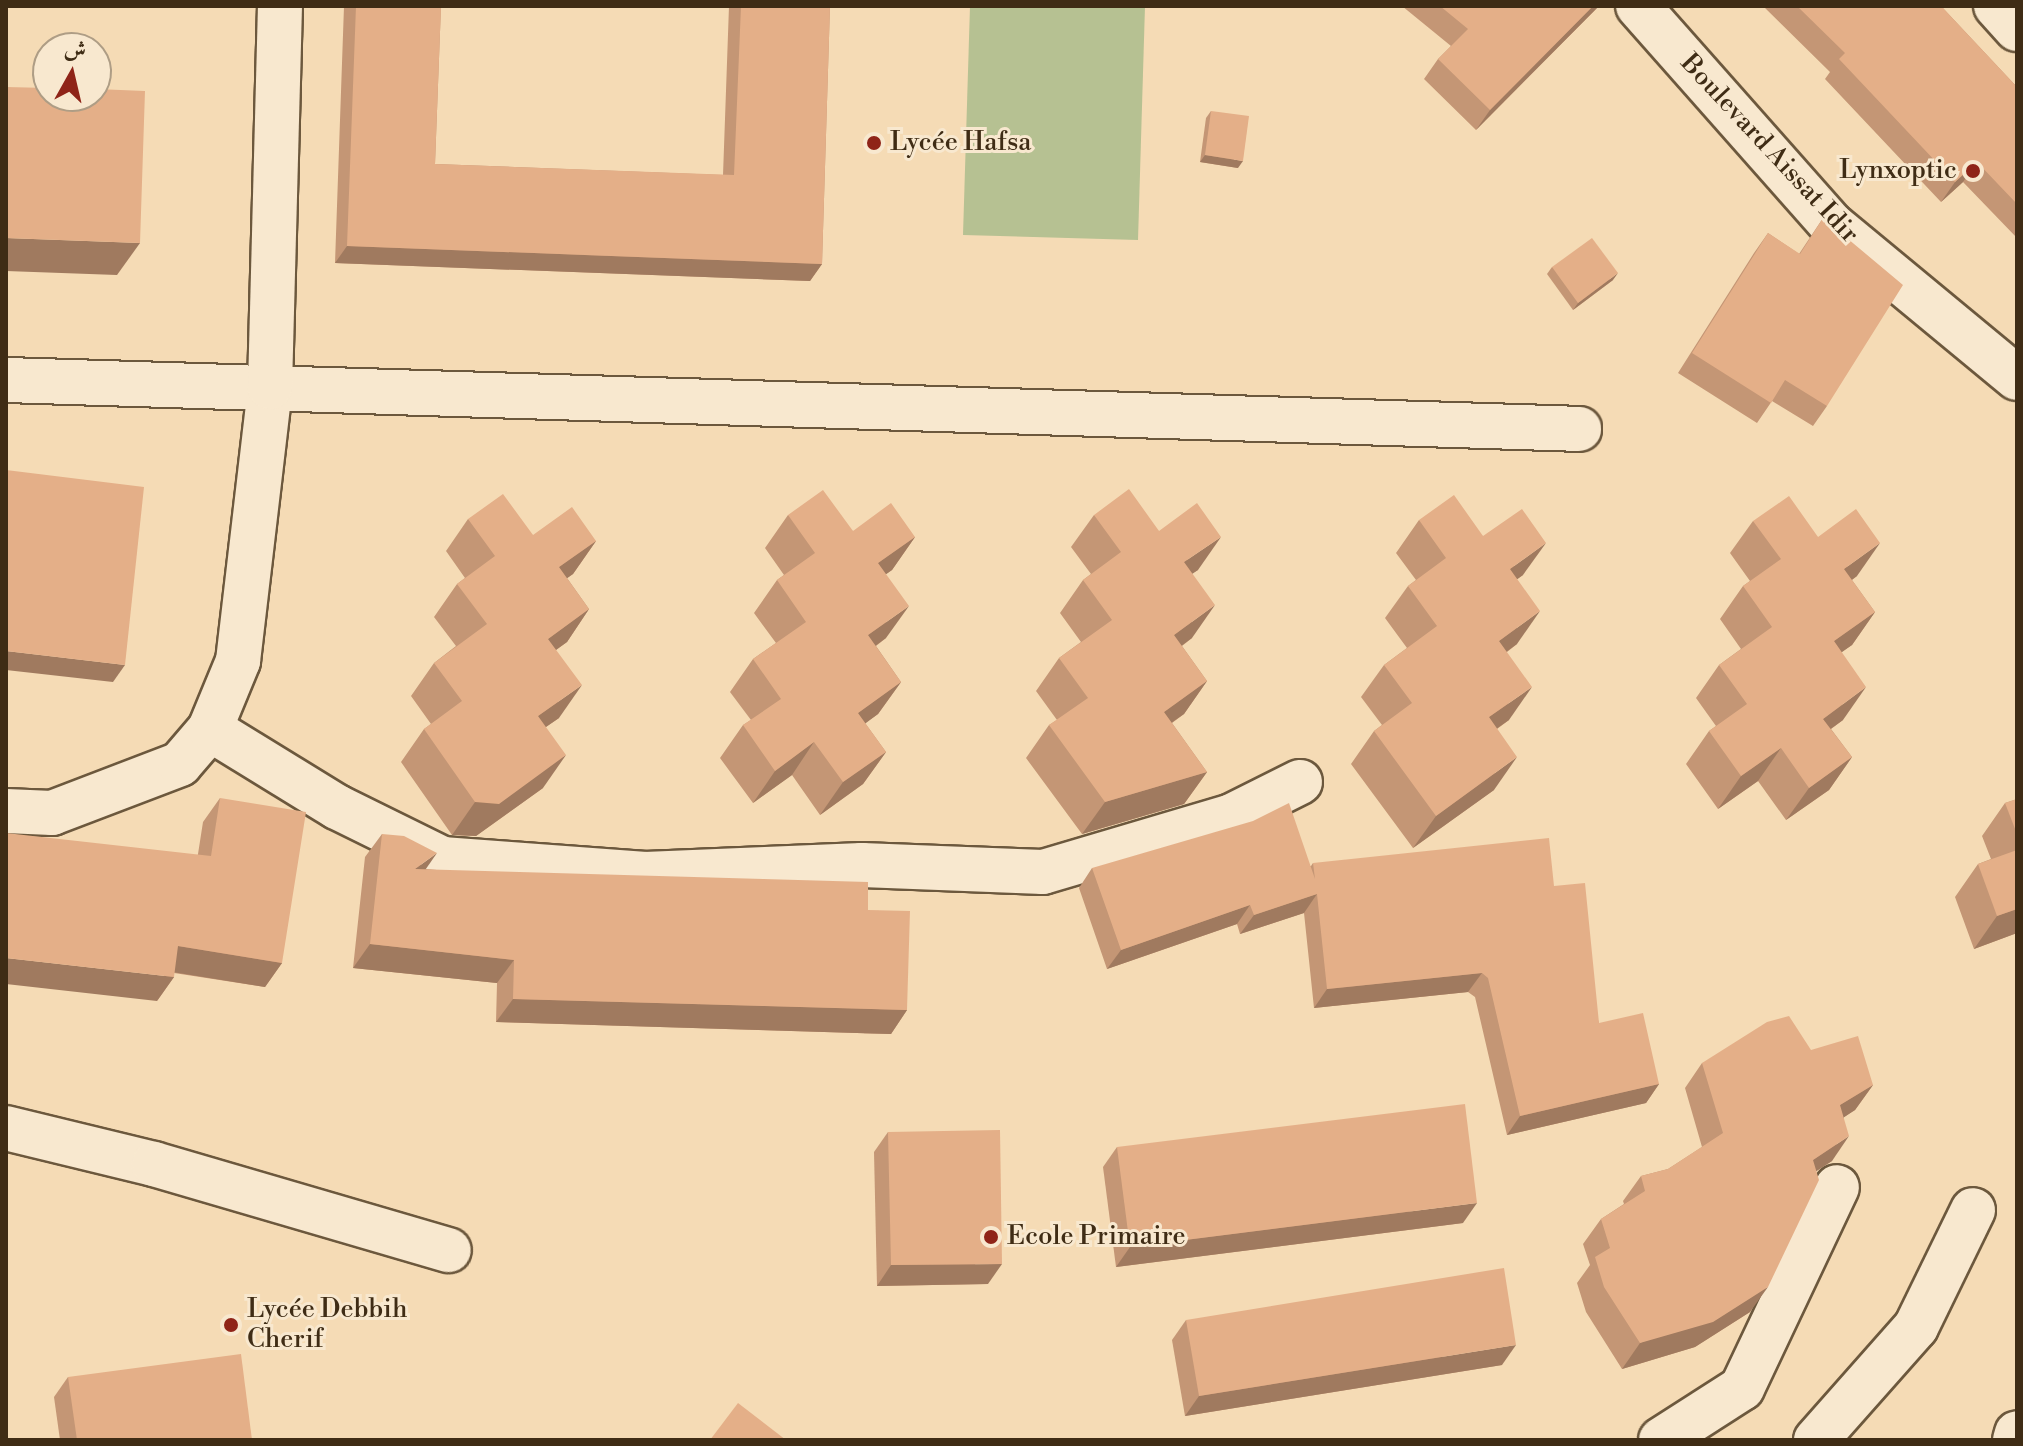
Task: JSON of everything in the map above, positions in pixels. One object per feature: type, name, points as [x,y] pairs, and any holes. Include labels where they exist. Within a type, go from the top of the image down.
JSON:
[{"type":"street","points":[[6,811],[52,813],[180,764],[210,729],[238,661],[270,387],[280,6]]},
{"type":"street","name":"Boulevard Aissat Idir","points":[[1638,6],[1832,225],[2017,378]]},
{"type":"street","points":[[1996,6],[2017,29]]},
{"type":"street","points":[[6,380],[1579,429]]},
{"type":"street","points":[[210,729],[337,807],[442,859],[645,874],[862,865],[1043,872],[1232,816],[1300,782]]},
{"type":"street","points":[[6,1128],[154,1164],[449,1250]]},
{"type":"street","points":[[1661,1440],[1742,1388],[1837,1187]]},
{"type":"street","points":[[1816,1440],[1916,1327],[1973,1210]]},
{"type":"street","points":[[2015,1440],[2017,1433]]},
{"type":"green space","points":[[970,6],[1145,6],[1138,240],[963,235]]},
{"type":"building","points":[[356,6],[441,6],[435,164],[734,175],[741,6],[830,6],[822,264],[347,246]]},
{"type":"building","points":[[1440,6],[1593,6],[1490,110],[1438,59],[1468,29]]},
{"type":"building","points":[[1797,6],[1941,6],[2017,87],[2017,204],[1977,162],[1955,182],[1839,59],[1845,53]]},
{"type":"building","points":[[6,87],[32,88],[32,112],[112,112],[112,90],[145,91],[140,243],[6,238]]},
{"type":"building","points":[[1211,111],[1249,116],[1243,161],[1205,155]]},
{"type":"building","points":[[1823,218],[1903,285],[1827,406],[1785,380],[1771,403],[1692,353],[1768,233],[1800,254]]},
{"type":"building","points":[[1592,238],[1618,273],[1578,303],[1552,267]]},
{"type":"building","points":[[6,470],[144,487],[125,665],[6,651]]},
{"type":"building","points":[[1129,489],[1159,531],[1197,503],[1221,537],[1184,562],[1215,605],[1174,635],[1207,681],[1164,712],[1207,772],[1105,802],[1049,725],[1088,698],[1059,658],[1112,620],[1083,580],[1121,552],[1094,515]]},
{"type":"building","points":[[823,490],[853,531],[891,503],[915,537],[878,563],[909,606],[868,635],[901,682],[858,713],[886,752],[843,782],[814,742],[775,771],[743,725],[781,699],[753,659],[806,622],[777,580],[815,553],[788,515]]},
{"type":"building","points":[[503,494],[533,535],[572,507],[596,541],[559,567],[589,609],[548,639],[582,685],[538,716],[566,755],[499,804],[475,802],[424,729],[462,701],[434,663],[487,624],[457,584],[495,556],[468,519]]},
{"type":"building","points":[[1454,495],[1483,536],[1522,509],[1546,543],[1510,569],[1540,611],[1499,641],[1532,687],[1489,717],[1517,757],[1436,816],[1374,731],[1412,703],[1384,665],[1437,626],[1408,586],[1446,558],[1419,520]]},
{"type":"building","points":[[1789,496],[1818,537],[1856,509],[1880,543],[1844,569],[1875,612],[1834,641],[1866,687],[1823,719],[1852,757],[1809,788],[1781,748],[1741,776],[1709,731],[1747,704],[1719,665],[1772,627],[1743,586],[1781,559],[1753,521]]},
{"type":"building","points":[[220,798],[306,812],[282,963],[178,946],[174,977],[6,958],[6,833],[211,856]]},
{"type":"building","points":[[2017,799],[2017,834],[2005,803]]},
{"type":"building","points":[[1289,803],[1315,879],[1313,863],[1549,838],[1554,886],[1585,883],[1599,1023],[1643,1013],[1659,1084],[1520,1116],[1488,978],[1482,973],[1327,989],[1317,894],[1254,915],[1250,905],[1121,950],[1092,868],[1253,821]]},
{"type":"building","points":[[382,834],[404,836],[437,853],[415,869],[868,882],[868,910],[910,911],[907,1010],[513,999],[514,960],[370,944]]},
{"type":"building","points":[[2017,850],[2017,909],[1997,916],[1978,864]]},
{"type":"building","points":[[1789,1016],[1811,1050],[1858,1036],[1873,1085],[1840,1105],[1849,1136],[1813,1160],[1819,1180],[1768,1287],[1713,1322],[1640,1343],[1604,1287],[1595,1257],[1610,1248],[1601,1219],[1645,1191],[1641,1176],[1668,1169],[1723,1133],[1702,1063],[1767,1022]]},
{"type":"building","points":[[1465,1104],[1477,1203],[1130,1247],[1117,1147]]},
{"type":"building","points":[[1000,1130],[1002,1264],[891,1265],[888,1132]]},
{"type":"building","points":[[1504,1268],[1516,1345],[1199,1396],[1186,1320]]},
{"type":"building","points":[[241,1354],[252,1440],[77,1440],[68,1377]]},
{"type":"building","points":[[738,1403],[786,1440],[710,1440]]},
{"type":"place","name":"Lycée Hafsa","points":[[874,143]]},
{"type":"place","name":"Lynxoptic","points":[[1973,171]]},
{"type":"place","name":"Ecole Primaire","points":[[991,1237]]},
{"type":"place","name":"Lycée Debbih Cherif","points":[[231,1325]]}]
